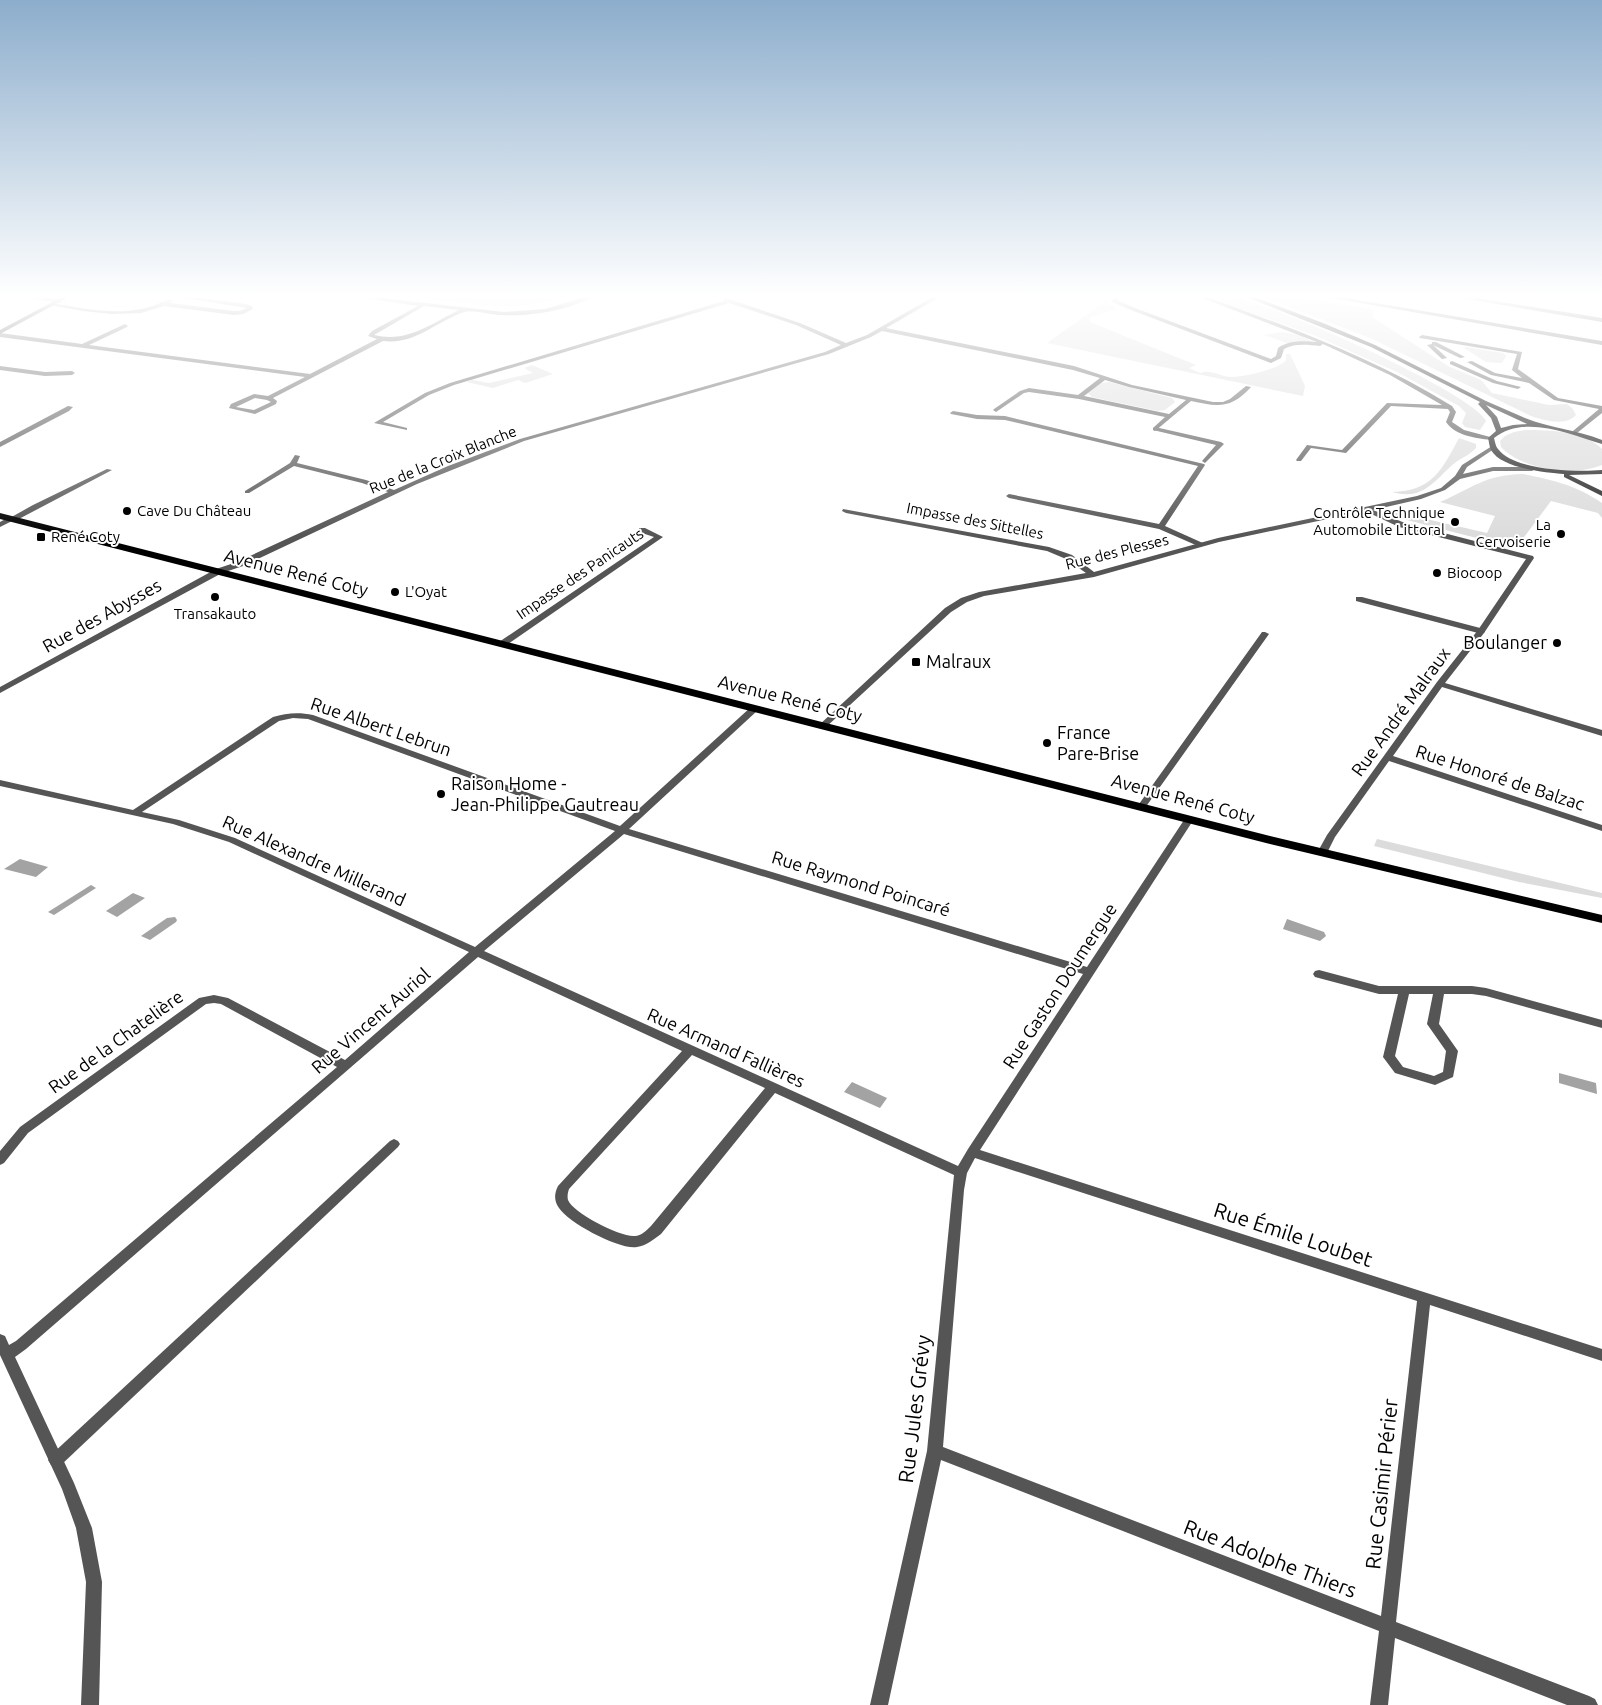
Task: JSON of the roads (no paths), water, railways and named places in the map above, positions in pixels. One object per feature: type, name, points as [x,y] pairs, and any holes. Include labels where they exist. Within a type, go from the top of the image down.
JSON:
[{"type":"main road","points":[[1433,378],[1478,401],[1542,427]]},
{"type":"main road","points":[[1478,401],[1494,417],[1499,432]]},
{"type":"main road","points":[[1602,442],[1574,432],[1542,427],[1510,428],[1499,432],[1491,438],[1492,448],[1507,459],[1532,468],[1560,474],[1602,472]]},
{"type":"main road","points":[[1560,474],[1602,494]]},
{"type":"main road","name":"Avenue René Coty","points":[[0,516],[1322,853],[1602,919]]},
{"type":"street","points":[[269,398],[274,402],[255,412],[232,408],[254,396],[269,398],[310,378]]},
{"type":"street","points":[[405,429],[377,423],[427,394],[474,378]]},
{"type":"street","name":"Rue de la Croix Blanche","points":[[219,571],[240,564],[394,492],[473,458],[522,440],[741,378]]},
{"type":"street","points":[[1079,397],[1103,378]]},
{"type":"street","points":[[1106,378],[1131,386],[1189,400],[1225,405],[1233,401],[1248,387]]},
{"type":"street","points":[[1398,378],[1450,407],[1452,412],[1449,422],[1451,426],[1459,430],[1491,438]]},
{"type":"street","points":[[1486,378],[1518,387]]},
{"type":"street","points":[[1509,378],[1535,382]]},
{"type":"street","points":[[1528,378],[1556,399],[1602,409]]},
{"type":"street","points":[[1530,389],[1548,392]]},
{"type":"street","points":[[996,410],[1022,392],[1029,390],[1079,397],[1169,416]]},
{"type":"street","points":[[1189,400],[1155,429],[1221,444],[1205,461]]},
{"type":"street","points":[[1298,460],[1309,446],[1344,452],[1389,404],[1450,407]]},
{"type":"street","points":[[0,445],[70,407]]},
{"type":"street","points":[[1574,432],[1602,409]]},
{"type":"street","points":[[953,413],[978,417],[1005,418],[1202,465],[1161,528]]},
{"type":"street","name":"Rue des Plesses","points":[[1458,477],[1464,466],[1492,448]]},
{"type":"street","points":[[247,492],[292,464],[297,456]]},
{"type":"street","points":[[292,464],[364,481],[394,492]]},
{"type":"street","name":"Rue des Plesses","points":[[822,726],[948,610],[964,600],[982,594],[1094,575],[1201,544],[1368,510],[1434,493],[1458,477],[1493,469],[1532,468]]},
{"type":"street","points":[[0,525],[46,500],[82,486],[109,470]]},
{"type":"street","points":[[1009,496],[1161,528],[1201,544]]},
{"type":"street","name":"Rue André Malraux","points":[[1322,853],[1330,837],[1440,684],[1481,632],[1530,558],[1402,525],[1368,510]]},
{"type":"street","name":"Impasse des Sittelles","points":[[846,511],[1049,549],[1069,557],[1094,575]]},
{"type":"street","name":"Impasse des Panicauts","points":[[502,644],[659,537],[642,530]]},
{"type":"street","name":"Rue des Abysses","points":[[0,690],[219,571]]},
{"type":"street","points":[[1359,599],[1481,632]]},
{"type":"street","points":[[1142,806],[1266,634]]},
{"type":"street","points":[[1440,684],[1602,733]]},
{"type":"street","name":"Rue Vincent Auriol","points":[[4,1347],[21,1345],[476,952],[622,830],[754,708]]},
{"type":"street","name":"Rue Albert Lebrun","points":[[134,813],[276,718],[291,714],[310,717],[622,830]]},
{"type":"street","name":"Rue Honoré de Balzac","points":[[1388,758],[1602,828]]},
{"type":"street","points":[[0,783],[134,813]]},
{"type":"street","name":"Rue Alexandre Millerand","points":[[134,813],[176,822],[232,840],[476,952]]},
{"type":"street","name":"Rue Gaston Doumergue","points":[[961,1173],[972,1152],[1189,819]]},
{"type":"street","name":"Rue Raymond Poincaré","points":[[622,830],[1090,972]]},
{"type":"street","name":"Rue Armand Fallières","points":[[476,952],[689,1051],[961,1173]]},
{"type":"street","points":[[1319,974],[1379,990],[1472,990],[1486,992],[1602,1024]]},
{"type":"street","points":[[1404,991],[1389,1057],[1400,1070],[1435,1081],[1449,1074],[1452,1051],[1433,1024],[1439,990]]},
{"type":"street","name":"Rue de la Chatelière","points":[[0,1160],[24,1130],[204,1001],[224,1001],[346,1066]]},
{"type":"street","points":[[689,1051],[564,1186],[561,1194],[563,1204],[570,1213],[624,1241],[636,1242],[647,1238],[656,1230],[772,1088]]},
{"type":"street","points":[[56,1460],[394,1144]]},
{"type":"street","name":"Rue Émile Loubet","points":[[972,1152],[1602,1355]]},
{"type":"street","name":"Rue Jules Grévy","points":[[879,1705],[935,1451],[961,1173]]},
{"type":"street","name":"Rue Casimir Périer","points":[[1379,1705],[1424,1298]]},
{"type":"street","points":[[4,1347],[56,1460],[84,1528],[94,1582],[90,1705]]},
{"type":"street","name":"Rue Adolphe Thiers","points":[[935,1451],[1589,1705]]},
{"type":"place","name":"Cave Du Château","points":[[127,511]]},
{"type":"place","name":"Contrôle Technique Automobile Littoral","points":[[1455,522]]},
{"type":"place","name":"La Cervoiserie","points":[[1561,534]]},
{"type":"place","name":"René Coty","points":[[41,537]]},
{"type":"place","name":"Biocoop","points":[[1437,573]]},
{"type":"place","name":"L'Oyat","points":[[395,592]]},
{"type":"place","name":"Transakauto","points":[[215,597]]},
{"type":"place","name":"Boulanger","points":[[1557,643]]},
{"type":"place","name":"Malraux","points":[[916,662]]},
{"type":"place","name":"France Pare-Brise","points":[[1047,743]]},
{"type":"place","name":"Raison Home - Jean-Philippe Gautreau","points":[[441,794]]}]
